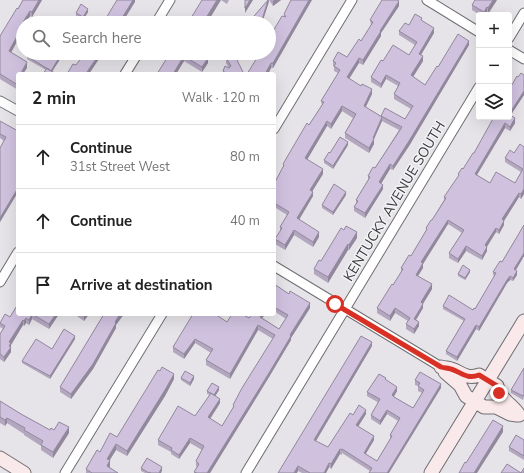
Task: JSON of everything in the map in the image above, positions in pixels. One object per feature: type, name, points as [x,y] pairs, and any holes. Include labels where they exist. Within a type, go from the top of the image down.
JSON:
[{"type":"main road","points":[[431,473],[524,321]]},
{"type":"main road","points":[[441,367],[451,369],[466,376],[479,375],[488,380],[497,386],[502,398],[514,408],[521,417]]},
{"type":"main road","points":[[441,367],[448,376],[460,385],[466,396],[475,402],[484,407],[496,407],[510,414],[521,417]]},
{"type":"main road","points":[[0,458],[24,473]]},
{"type":"street","points":[[160,16],[170,0]]},
{"type":"street","points":[[276,126],[352,0]]},
{"type":"street","points":[[427,0],[476,30]]},
{"type":"street","points":[[512,33],[524,13]]},
{"type":"street","points":[[512,52],[524,59]]},
{"type":"street","points":[[126,72],[134,60]]},
{"type":"street","name":"KENTUCKY AVENUE SOUTH","points":[[246,473],[476,92]]},
{"type":"street","points":[[0,101],[16,110]]},
{"type":"street","points":[[0,282],[16,255]]},
{"type":"street","points":[[276,267],[441,367]]},
{"type":"street","points":[[65,473],[161,316]]},
{"type":"building","points":[[23,0],[39,0],[32,12],[30,11],[27,16],[16,16],[16,38],[9,51],[16,55],[16,60],[24,60],[27,62],[22,72],[16,72],[16,84],[0,74],[0,36],[17,8],[18,9]]},
{"type":"building","points":[[117,0],[133,0],[123,16],[107,16]]},
{"type":"building","points":[[202,0],[217,0],[207,16],[192,16]]},
{"type":"building","points":[[245,0],[250,0],[245,8]]},
{"type":"building","points":[[268,0],[263,16],[254,16]]},
{"type":"building","points":[[291,0],[309,0],[276,58],[276,26],[282,16],[286,17],[284,14]]},
{"type":"building","points":[[382,0],[399,1],[363,60],[359,58],[347,77],[361,86],[362,84],[372,89],[364,106],[382,117],[373,138],[374,139],[369,148],[345,133],[356,114],[342,106],[331,124],[327,121],[305,158],[323,169],[310,190],[313,192],[297,218],[319,232],[313,242],[294,230],[285,245],[276,240],[276,237],[289,212],[276,204],[276,180],[284,165],[283,164],[307,123],[309,125],[324,102],[321,101],[340,70],[334,66],[336,63],[333,61],[338,52],[347,57],[359,39],[361,41],[373,22],[370,20]]},
{"type":"building","points":[[475,0],[493,0],[484,12],[472,5]]},
{"type":"building","points":[[81,4],[88,9],[84,16],[76,13]]},
{"type":"building","points":[[415,14],[422,18],[421,20],[434,28],[419,54],[423,56],[411,75],[425,85],[458,34],[469,41],[409,141],[393,166],[390,164],[379,182],[383,185],[365,213],[354,207],[358,201],[356,200],[370,177],[368,176],[373,167],[375,168],[402,127],[381,116],[385,108],[405,119],[413,106],[394,94],[400,83],[386,75],[381,84],[371,77],[381,60],[383,61],[393,45],[409,55],[417,42],[399,31],[405,23],[409,25]]},
{"type":"building","points":[[33,60],[58,60],[51,71]]},
{"type":"building","points":[[80,60],[95,60],[87,72],[68,72],[73,64],[76,65]]},
{"type":"building","points":[[166,60],[182,60],[174,72],[158,72]]},
{"type":"building","points":[[191,60],[207,60],[202,67]]},
{"type":"building","points":[[227,60],[237,60],[243,72],[223,71],[225,66],[229,68],[231,66]]},
{"type":"building","points":[[256,60],[275,60],[273,63],[271,63],[266,72],[248,72]]},
{"type":"building","points":[[47,68],[53,72],[44,72]]},
{"type":"building","points":[[521,73],[524,75],[524,91],[512,109],[512,85],[517,76],[518,77]]},
{"type":"building","points":[[512,116],[515,118],[510,127],[505,123],[475,174],[490,183],[496,172],[515,183],[523,169],[505,158],[510,150],[514,153],[520,144],[524,147],[524,189],[521,194],[519,193],[502,219],[504,221],[499,230],[496,228],[485,245],[487,247],[482,256],[466,246],[458,259],[449,253],[464,230],[448,220],[421,262],[423,263],[416,275],[432,284],[421,302],[423,304],[414,319],[419,322],[414,329],[406,324],[410,318],[395,308],[390,316],[377,308],[403,269],[401,268],[409,255],[411,256],[427,229],[426,228],[446,198],[444,197],[459,175],[458,174],[474,153],[492,120],[512,120]]},
{"type":"building","points":[[0,121],[16,130],[16,191],[0,218],[0,148],[6,137],[0,134]]},
{"type":"building","points":[[340,137],[348,142],[333,166],[324,160]]},
{"type":"building","points":[[334,184],[346,192],[333,212],[322,205]]},
{"type":"building","points":[[524,225],[524,253],[514,269],[517,271],[513,278],[510,276],[507,280],[479,327],[476,325],[457,357],[446,351],[465,319],[443,306],[449,295],[473,310],[474,308],[475,309],[496,273],[493,272],[500,261],[502,262]]},
{"type":"building","points":[[346,226],[357,232],[328,277],[314,269],[319,260],[321,261],[341,228],[344,230]]},
{"type":"building","points":[[463,265],[470,270],[465,278],[458,274]]},
{"type":"building","points":[[276,285],[289,294],[290,291],[310,303],[269,373],[207,473],[194,472],[199,464],[196,461],[204,446],[190,438],[179,455],[171,450],[172,448],[158,440],[178,406],[195,416],[211,393],[220,399],[208,417],[222,426],[234,406],[233,405],[242,388],[275,335],[258,325],[230,374],[206,360],[213,349],[195,339],[184,354],[173,347],[192,316],[218,316],[227,322],[231,316],[246,316],[249,318],[250,316],[261,316],[260,317],[279,329],[288,315],[276,308]]},
{"type":"building","points":[[16,307],[16,316],[31,316],[29,320],[26,318],[24,321],[23,320],[9,342],[11,343],[9,346],[11,347],[4,357],[0,354],[0,334],[5,326],[0,323],[5,314],[10,317]]},
{"type":"building","points":[[35,316],[55,316],[49,324]]},
{"type":"building","points":[[103,316],[119,316],[93,364],[71,394],[60,387]]},
{"type":"building","points":[[64,329],[75,336],[50,376],[22,361],[36,339],[52,349]]},
{"type":"building","points":[[361,336],[372,342],[314,440],[328,447],[350,413],[353,415],[359,405],[366,410],[356,425],[374,436],[364,453],[377,461],[392,436],[390,435],[400,418],[387,410],[380,421],[371,415],[380,399],[367,392],[379,374],[397,387],[392,395],[394,397],[413,408],[424,390],[418,386],[420,383],[415,380],[420,372],[441,384],[387,473],[369,473],[372,468],[340,449],[331,464],[329,463],[324,473],[310,473],[298,466],[294,473],[278,473]]},
{"type":"building","points":[[162,367],[174,374],[165,390],[127,451],[116,444],[107,459],[110,460],[107,466],[118,473],[92,473],[86,469],[97,450],[100,452],[110,433],[117,437],[158,370],[160,371]]},
{"type":"building","points":[[524,368],[524,394],[523,396],[511,390]]},
{"type":"building","points":[[185,371],[194,376],[190,383],[181,378]]},
{"type":"building","points":[[212,383],[219,387],[214,395],[207,391]]},
{"type":"building","points":[[0,401],[50,430],[51,428],[54,430],[59,422],[69,427],[53,452],[41,445],[43,441],[24,430],[25,428],[7,418],[5,420],[0,417]]},
{"type":"building","points":[[493,420],[503,426],[474,473],[459,473],[465,462],[466,463]]},
{"type":"building","points":[[516,435],[524,440],[524,456],[509,447]]},
{"type":"building","points":[[147,458],[162,467],[159,473],[149,473],[141,468]]},
{"type":"building","points":[[507,464],[521,473],[501,473]]},
{"type":"route","points":[[335,304],[441,367],[451,369],[470,377],[479,375],[497,386],[499,393]]}]
